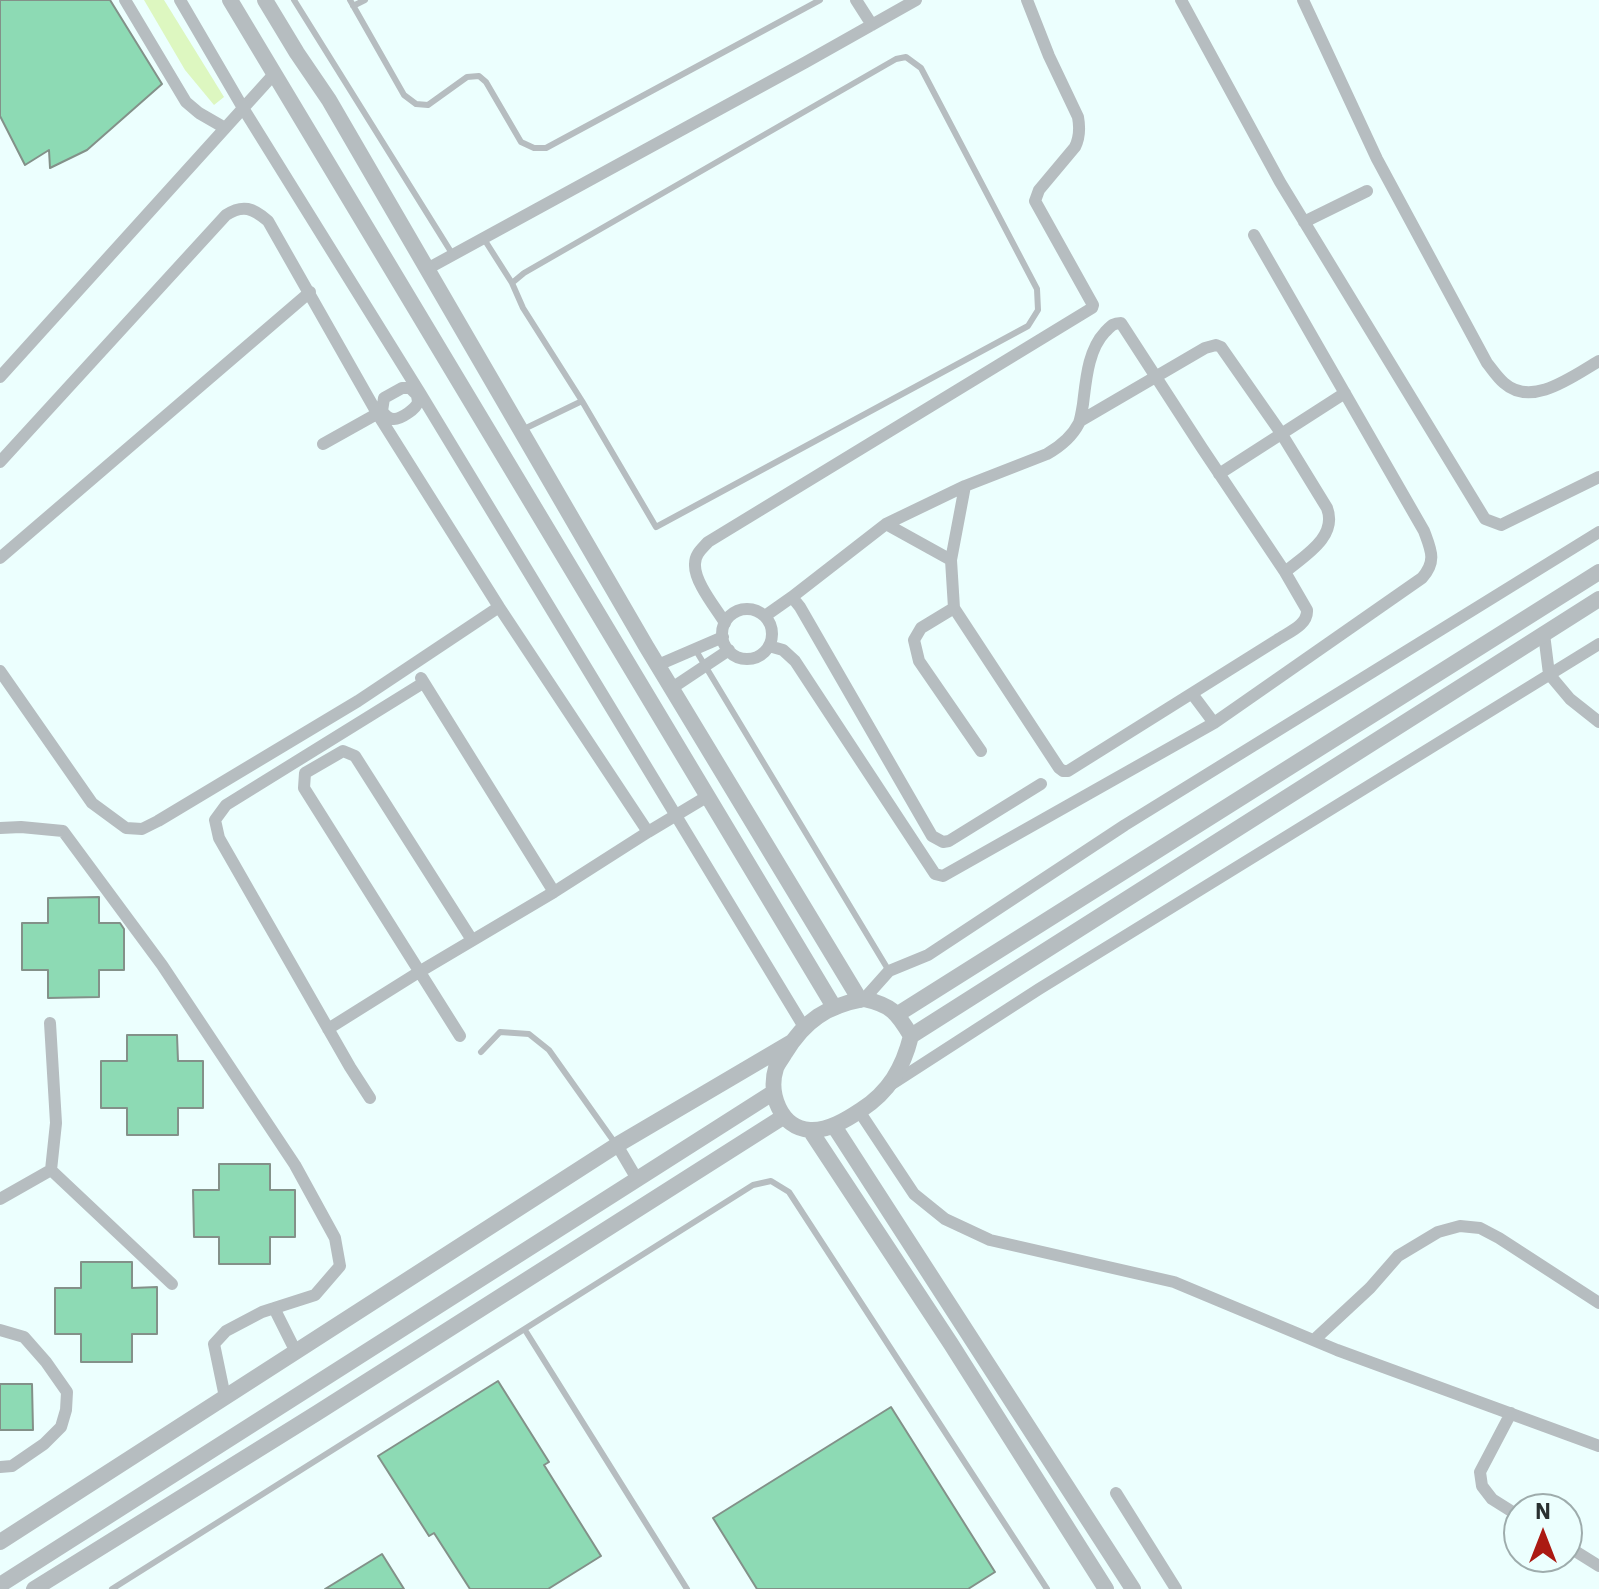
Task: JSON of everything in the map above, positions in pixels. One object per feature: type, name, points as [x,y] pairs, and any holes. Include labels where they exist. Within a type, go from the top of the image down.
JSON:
[{"type":"street","points":[[125,0],[186,102],[225,128]]},
{"type":"street","points":[[180,0],[804,1027]]},
{"type":"street","points":[[230,0],[834,1007]]},
{"type":"street","points":[[265,0],[329,100],[658,665],[862,999]]},
{"type":"street","points":[[856,0],[872,25]]},
{"type":"street","points":[[427,269],[916,0]]},
{"type":"street","points":[[725,623],[697,576],[697,553],[708,542],[1092,308],[1035,201],[1039,190],[1075,147],[1080,128],[1027,0]]},
{"type":"street","points":[[1181,0],[1280,182],[1485,519],[1501,525],[1599,477]]},
{"type":"street","points":[[1303,0],[1377,159],[1487,363],[1504,384],[1519,392],[1547,390],[1599,361]]},
{"type":"street","points":[[0,377],[275,73]]},
{"type":"street","points":[[1304,222],[1367,191]]},
{"type":"street","points":[[0,462],[226,215],[236,209],[258,212],[268,221],[379,412],[499,607],[648,832]]},
{"type":"street","points":[[769,646],[783,650],[795,661],[939,876],[947,875],[1214,723],[1422,578],[1430,569],[1432,559],[1424,531],[1254,235]]},
{"type":"street","points":[[0,558],[310,292]]},
{"type":"street","points":[[1088,312],[1104,333]]},
{"type":"street","points":[[765,616],[886,524],[965,486],[1047,454],[1070,438],[1080,421],[1088,367],[1099,338],[1113,323],[1121,323],[1285,572],[1307,610],[1307,618],[1193,695],[1071,770],[1063,771],[954,608],[951,560],[965,486]]},
{"type":"street","points":[[1080,421],[1211,346],[1221,347],[1281,433],[1330,516],[1327,531],[1319,544],[1285,572]]},
{"type":"street","points":[[323,444],[379,412],[384,398],[402,388],[410,388],[418,394]]},
{"type":"street","points":[[1219,474],[1345,393]]},
{"type":"street","points":[[379,412],[399,418],[416,407],[418,394]]},
{"type":"street","points":[[482,420],[508,408]]},
{"type":"street","points":[[886,524],[951,560]]},
{"type":"street","points":[[862,999],[889,971],[928,955],[1125,825],[1599,532]]},
{"type":"street","points":[[898,1014],[1599,572]]},
{"type":"street","points":[[792,597],[937,840],[949,841],[1041,784]]},
{"type":"street","points":[[891,1085],[906,1056],[911,1036],[1599,599]]},
{"type":"street","points":[[0,671],[92,803],[126,828],[142,829],[358,701],[499,607]]},
{"type":"street","points":[[954,608],[921,628],[914,640],[919,661],[981,751]]},
{"type":"street","points":[[743,609],[758,611],[765,616],[772,631],[769,646],[764,652],[750,658],[735,655],[723,637],[725,623],[743,609]]},
{"type":"street","points":[[1544,634],[1549,674],[1570,699],[1599,722]]},
{"type":"street","points":[[658,665],[723,637]]},
{"type":"street","points":[[911,1036],[898,1014],[883,1003],[852,1000],[818,1015],[792,1042],[776,1068],[774,1092],[783,1117],[797,1127],[810,1130],[834,1126],[875,1101],[891,1085],[1053,981],[1599,644]]},
{"type":"street","points":[[672,688],[729,650]]},
{"type":"street","points":[[414,665],[554,892]]},
{"type":"street","points":[[370,1098],[219,838],[215,820],[226,805],[423,683]]},
{"type":"street","points":[[1193,695],[1214,723]]},
{"type":"street","points":[[460,1036],[304,788],[305,773],[343,751],[355,756],[472,940]]},
{"type":"street","points":[[328,1029],[708,796]]},
{"type":"street","points":[[0,828],[63,831],[162,965],[295,1165],[335,1238],[340,1266],[315,1295],[262,1312],[226,1331],[214,1344],[225,1397]]},
{"type":"street","points":[[50,1023],[56,1123],[51,1170]]},
{"type":"street","points":[[0,1542],[617,1145],[792,1042]]},
{"type":"street","points":[[0,1585],[774,1092]]},
{"type":"street","points":[[859,1111],[914,1194],[945,1219],[990,1240],[1174,1282],[1314,1340],[1598,1444]]},
{"type":"street","points":[[34,1589],[783,1117]]},
{"type":"street","points":[[834,1126],[1133,1589]]},
{"type":"street","points":[[810,1130],[951,1344],[1106,1589]]},
{"type":"street","points":[[617,1145],[637,1179]]},
{"type":"street","points":[[0,1199],[51,1170]]},
{"type":"street","points":[[51,1170],[172,1284]]},
{"type":"street","points":[[1314,1340],[1370,1288],[1398,1256],[1438,1232],[1460,1226],[1480,1228],[1499,1238],[1599,1303]]},
{"type":"street","points":[[274,1308],[296,1352]]},
{"type":"street","points":[[0,1330],[24,1337],[67,1392],[61,1427],[44,1444],[12,1466],[0,1467]]},
{"type":"street","points":[[1503,1506],[1492,1499],[1482,1486],[1480,1472],[1511,1413]]},
{"type":"street","points":[[1116,1493],[1176,1589]]},
{"type":"lane","points":[[294,0],[453,255]]},
{"type":"lane","points":[[365,0],[351,3],[404,95],[416,104],[428,105],[467,77],[479,76],[486,82],[521,142],[534,148],[546,148],[820,0]]},
{"type":"lane","points":[[484,238],[656,527],[1028,326],[1038,310],[1037,289],[921,68],[906,57],[896,59],[524,273],[512,283]]},
{"type":"lane","points":[[521,431],[582,401]]},
{"type":"lane","points":[[695,649],[889,971]]},
{"type":"lane","points":[[481,1052],[500,1032],[529,1034],[549,1050],[617,1145]]},
{"type":"lane","points":[[112,1589],[753,1185],[771,1181],[789,1192],[1047,1589]]},
{"type":"lane","points":[[525,1330],[687,1589]]},
{"type":"green space","points":[[144,0],[164,0],[224,97],[214,105],[185,70]]},
{"type":"building","points":[[0,0],[110,0],[162,84],[87,150],[50,168],[49,150],[25,165],[0,116]]},
{"type":"building","points":[[99,897],[99,923],[120,923],[124,929],[124,970],[99,970],[99,997],[48,998],[48,970],[22,970],[22,923],[48,923],[48,898]]},
{"type":"building","points":[[127,1035],[177,1035],[178,1061],[203,1061],[203,1108],[178,1108],[178,1135],[127,1135],[127,1108],[101,1108],[101,1061],[127,1061]]},
{"type":"building","points":[[219,1164],[270,1164],[270,1190],[295,1190],[295,1237],[270,1237],[270,1264],[219,1264],[219,1237],[194,1237],[193,1190],[219,1190]]},
{"type":"building","points":[[81,1262],[132,1262],[132,1288],[157,1287],[157,1334],[132,1334],[132,1362],[81,1362],[81,1334],[55,1334],[55,1288],[81,1288]]},
{"type":"building","points":[[498,1381],[549,1462],[544,1465],[601,1556],[548,1589],[470,1589],[434,1533],[429,1536],[378,1456]]},
{"type":"building","points":[[0,1384],[32,1384],[33,1430],[0,1430]]},
{"type":"building","points":[[891,1407],[995,1572],[968,1589],[757,1589],[713,1518]]},
{"type":"building","points":[[382,1554],[404,1589],[325,1589]]}]
